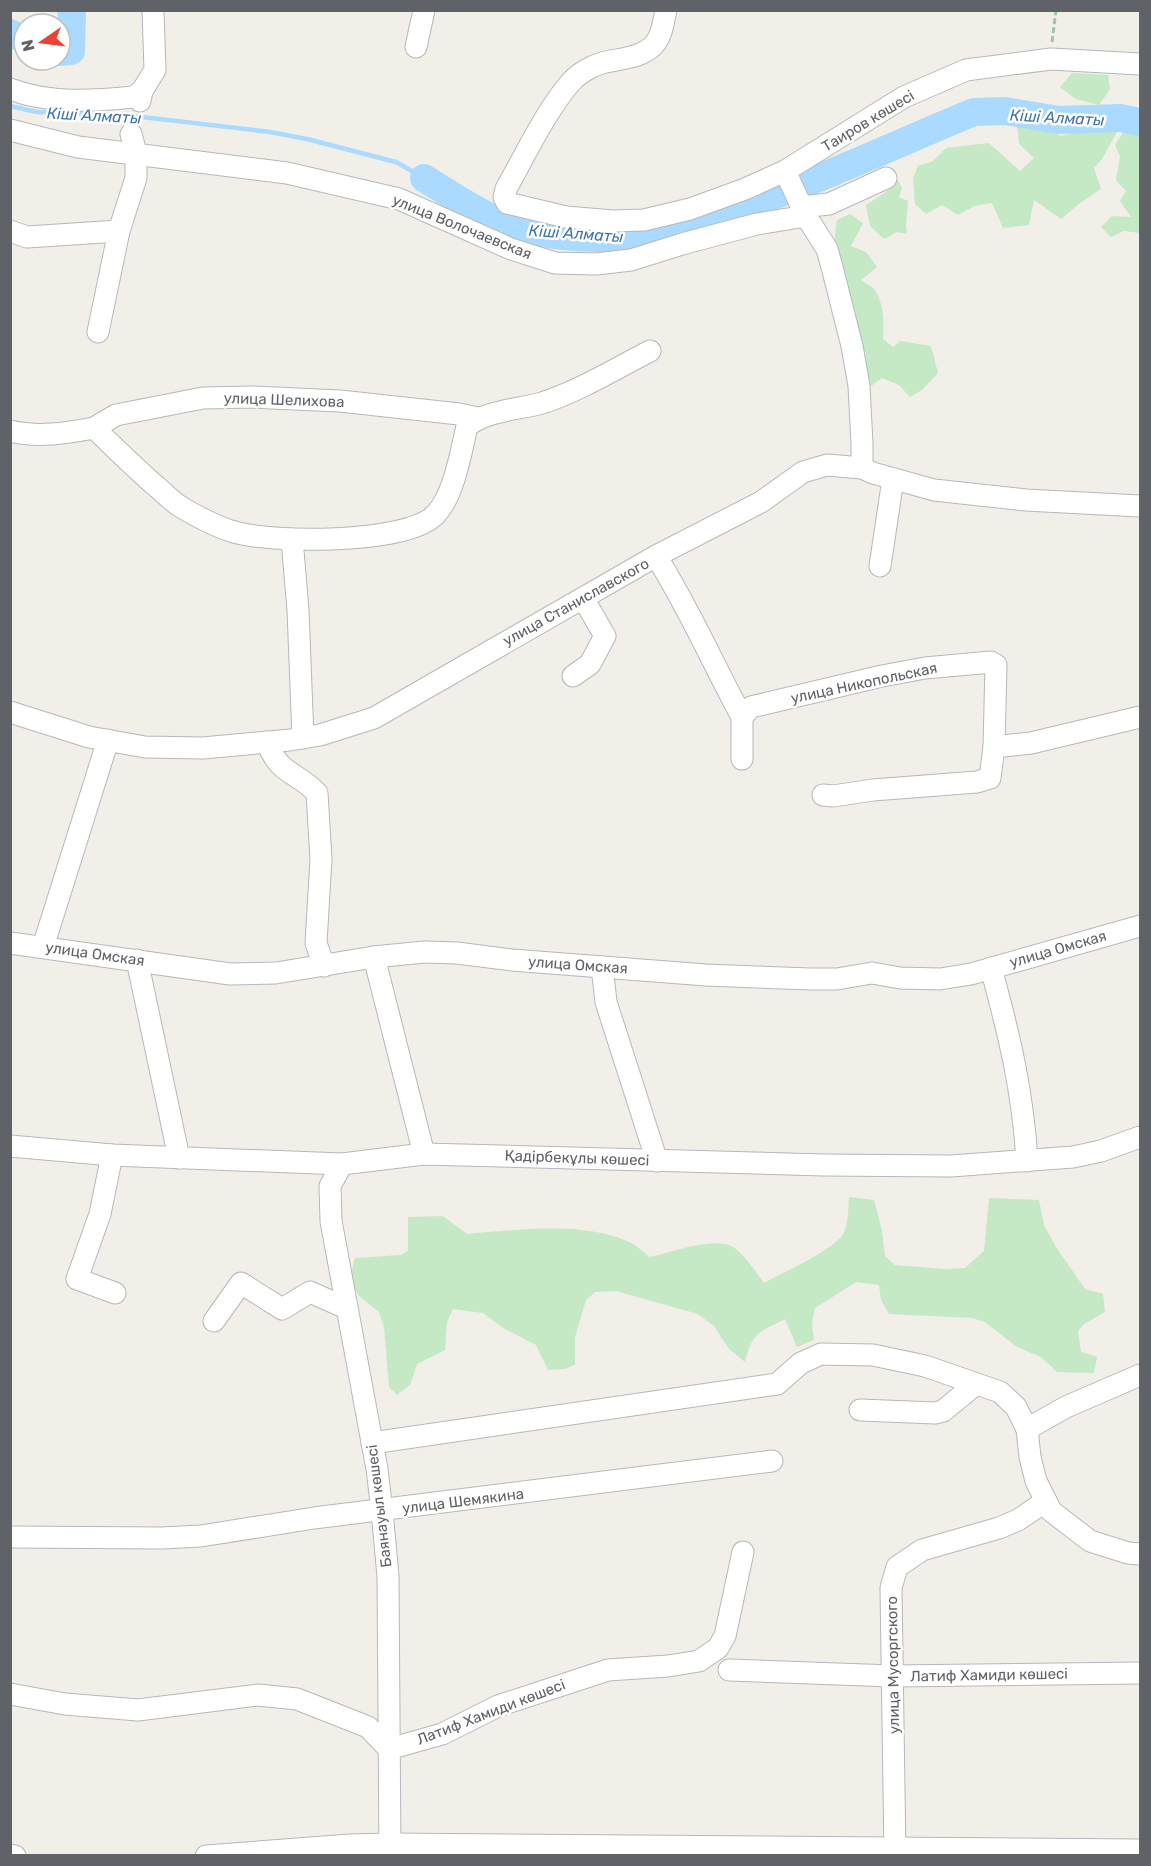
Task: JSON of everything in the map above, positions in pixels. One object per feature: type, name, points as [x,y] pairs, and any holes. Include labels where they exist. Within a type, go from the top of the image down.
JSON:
[{"type":"street","points":[[10,89],[21,93],[67,100],[141,96],[155,70],[153,10]]},
{"type":"street","points":[[416,47],[424,10]]},
{"type":"street","points":[[666,10],[659,39],[648,51],[629,58],[601,63],[571,81],[550,112],[506,189],[504,200],[528,209],[566,217],[613,221],[644,220],[701,205],[745,189],[795,194],[829,204],[886,178]]},
{"type":"street","name":"Таиров көшесі","points":[[795,194],[808,157],[904,98],[966,70],[1051,59],[1140,64]]},
{"type":"street","name":"улица Волочаевская","points":[[10,130],[78,147],[133,144],[286,173],[399,199],[511,249],[555,263],[596,264],[631,260],[757,224],[795,194]]},
{"type":"street","points":[[98,332],[119,231],[136,178],[133,144]]},
{"type":"street","points":[[795,194],[827,249],[852,346],[859,386],[862,468]]},
{"type":"street","points":[[10,231],[27,237],[119,231]]},
{"type":"street","name":"улица Шелихова","points":[[10,431],[24,435],[52,435],[94,428],[116,415],[203,398],[251,397],[340,401],[478,418],[542,402],[580,387],[650,351]]},
{"type":"street","points":[[94,428],[138,471],[178,505],[231,531],[271,538],[321,540],[383,534],[423,524],[435,515],[444,502],[460,457],[467,426],[478,418]]},
{"type":"street","name":"улица Станиславского","points":[[10,712],[89,736],[145,747],[203,748],[320,735],[374,718],[656,556],[761,502],[803,472],[827,465],[862,468],[934,490],[1026,500],[1140,506]]},
{"type":"street","points":[[880,566],[893,479]]},
{"type":"street","points":[[292,539],[298,610],[303,738]]},
{"type":"street","points":[[656,556],[676,587],[713,664],[742,717],[742,759]]},
{"type":"street","points":[[573,676],[590,664],[605,636],[583,598]]},
{"type":"street","name":"улица Никопольская","points":[[742,717],[751,707],[882,676],[925,668],[990,662],[996,665],[994,747],[990,778],[977,782],[873,790],[833,796],[823,795]]},
{"type":"street","points":[[994,747],[1030,743],[1140,717]]},
{"type":"street","points":[[43,947],[108,740]]},
{"type":"street","points":[[267,742],[273,758],[280,766],[311,786],[317,793],[321,860],[316,943],[324,966]]},
{"type":"street","name":"улица Омская","points":[[10,943],[230,974],[276,973],[374,957],[424,952],[706,975],[811,979],[872,973],[900,978],[940,979],[992,968],[1140,926]]},
{"type":"street","points":[[374,957],[424,1154]]},
{"type":"street","points":[[137,960],[180,1158]]},
{"type":"street","points":[[602,967],[606,1002],[657,1161]]},
{"type":"street","points":[[992,968],[1016,1067],[1027,1161]]},
{"type":"street","name":"Қадірбекұлы көшесі","points":[[10,1146],[112,1155],[342,1164],[424,1154],[916,1166],[1027,1161],[1101,1151],[1140,1137]]},
{"type":"street","points":[[112,1155],[100,1214],[77,1279],[116,1293]]},
{"type":"street","name":"Баянауыл көшесі","points":[[342,1164],[330,1186],[330,1221],[372,1443],[382,1511],[388,1576],[390,1850]]},
{"type":"street","points":[[214,1321],[241,1283],[282,1309],[310,1292],[346,1308]]},
{"type":"street","points":[[372,1443],[746,1390],[777,1384],[801,1363],[821,1354],[873,1355],[925,1366],[1000,1392],[1016,1407],[1027,1429],[1036,1482],[1051,1511],[1090,1541],[1128,1553],[1140,1554]]},
{"type":"street","points":[[1027,1429],[1066,1407],[1140,1375]]},
{"type":"street","points":[[860,1410],[935,1413],[943,1411],[976,1384]]},
{"type":"street","name":"улица Шемякина","points":[[10,1537],[201,1536],[314,1518],[772,1461]]},
{"type":"street","name":"улица Мусоргского","points":[[895,1852],[891,1588],[897,1567],[922,1550],[958,1542],[1018,1520],[1046,1501]]},
{"type":"street","name":"Латиф Хамиди көшесі","points":[[389,1749],[442,1734],[498,1706],[608,1670],[668,1666],[699,1661],[718,1648],[725,1635],[743,1552]]},
{"type":"street","name":"Латиф Хамиди көшесі","points":[[729,1670],[893,1676],[1140,1673]]},
{"type":"street","points":[[10,1694],[65,1704],[138,1710],[258,1695],[297,1700],[368,1727],[389,1749]]},
{"type":"street","points":[[206,1856],[350,1845],[390,1850],[895,1852],[1140,1850]]},
{"type":"street","points":[[10,1855],[15,1856]]},
{"type":"path","points":[[1051,59],[1056,10]]},
{"type":"green space","points":[[1072,73],[1108,75],[1110,89],[1099,105],[1076,99],[1060,87]]},
{"type":"green space","points":[[1035,122],[1061,136],[1095,126],[1117,132],[1102,159],[1094,168],[1101,189],[1061,219],[1034,200],[1029,225],[1003,228],[992,203],[974,206],[958,215],[942,205],[926,214],[915,204],[913,178],[918,166],[933,161],[946,148],[989,143],[1020,171],[1034,158],[1019,144],[1017,125]]},
{"type":"green space","points":[[1124,131],[1140,132],[1140,233],[1124,231],[1111,237],[1101,227],[1112,216],[1131,217],[1120,201],[1126,191],[1116,180],[1120,156],[1115,145]]},
{"type":"green space","points":[[897,179],[902,188],[899,197],[908,201],[907,234],[897,232],[884,239],[870,226],[866,205],[886,192]]},
{"type":"green space","points":[[850,214],[863,223],[851,246],[866,252],[877,267],[861,280],[874,289],[880,300],[883,339],[893,347],[900,341],[931,346],[938,373],[922,390],[910,397],[899,385],[882,378],[871,386],[864,376],[866,352],[846,336],[840,321],[834,277],[835,233],[837,220]]},
{"type":"green space","points":[[849,1197],[874,1200],[882,1231],[885,1256],[895,1265],[946,1269],[965,1268],[984,1251],[989,1198],[1039,1200],[1044,1225],[1056,1247],[1085,1289],[1103,1294],[1105,1312],[1084,1324],[1078,1331],[1081,1352],[1097,1357],[1094,1373],[1057,1372],[1041,1357],[1017,1347],[985,1322],[972,1318],[889,1314],[881,1300],[879,1285],[856,1282],[815,1308],[812,1323],[814,1340],[797,1347],[785,1319],[768,1327],[754,1338],[745,1362],[729,1349],[714,1326],[698,1314],[616,1291],[595,1292],[586,1300],[575,1337],[575,1365],[565,1369],[548,1370],[536,1345],[503,1328],[483,1313],[453,1309],[447,1322],[445,1350],[417,1364],[410,1385],[397,1395],[389,1387],[384,1327],[379,1312],[360,1297],[349,1281],[355,1258],[401,1255],[408,1251],[408,1217],[443,1216],[467,1234],[548,1228],[589,1231],[627,1241],[650,1257],[704,1244],[725,1244],[742,1254],[764,1283],[819,1254],[838,1240],[846,1225]]},
{"type":"waterway","name":"Кіші Алматы","points":[[10,106],[37,112],[125,115],[270,132],[396,162],[424,178]]},
{"type":"waterway","name":"Кіші Алматы","points":[[424,178],[486,215],[524,230],[580,238],[625,237],[681,226],[766,199],[974,112],[1005,111],[1059,120],[1120,118],[1140,122]]}]
